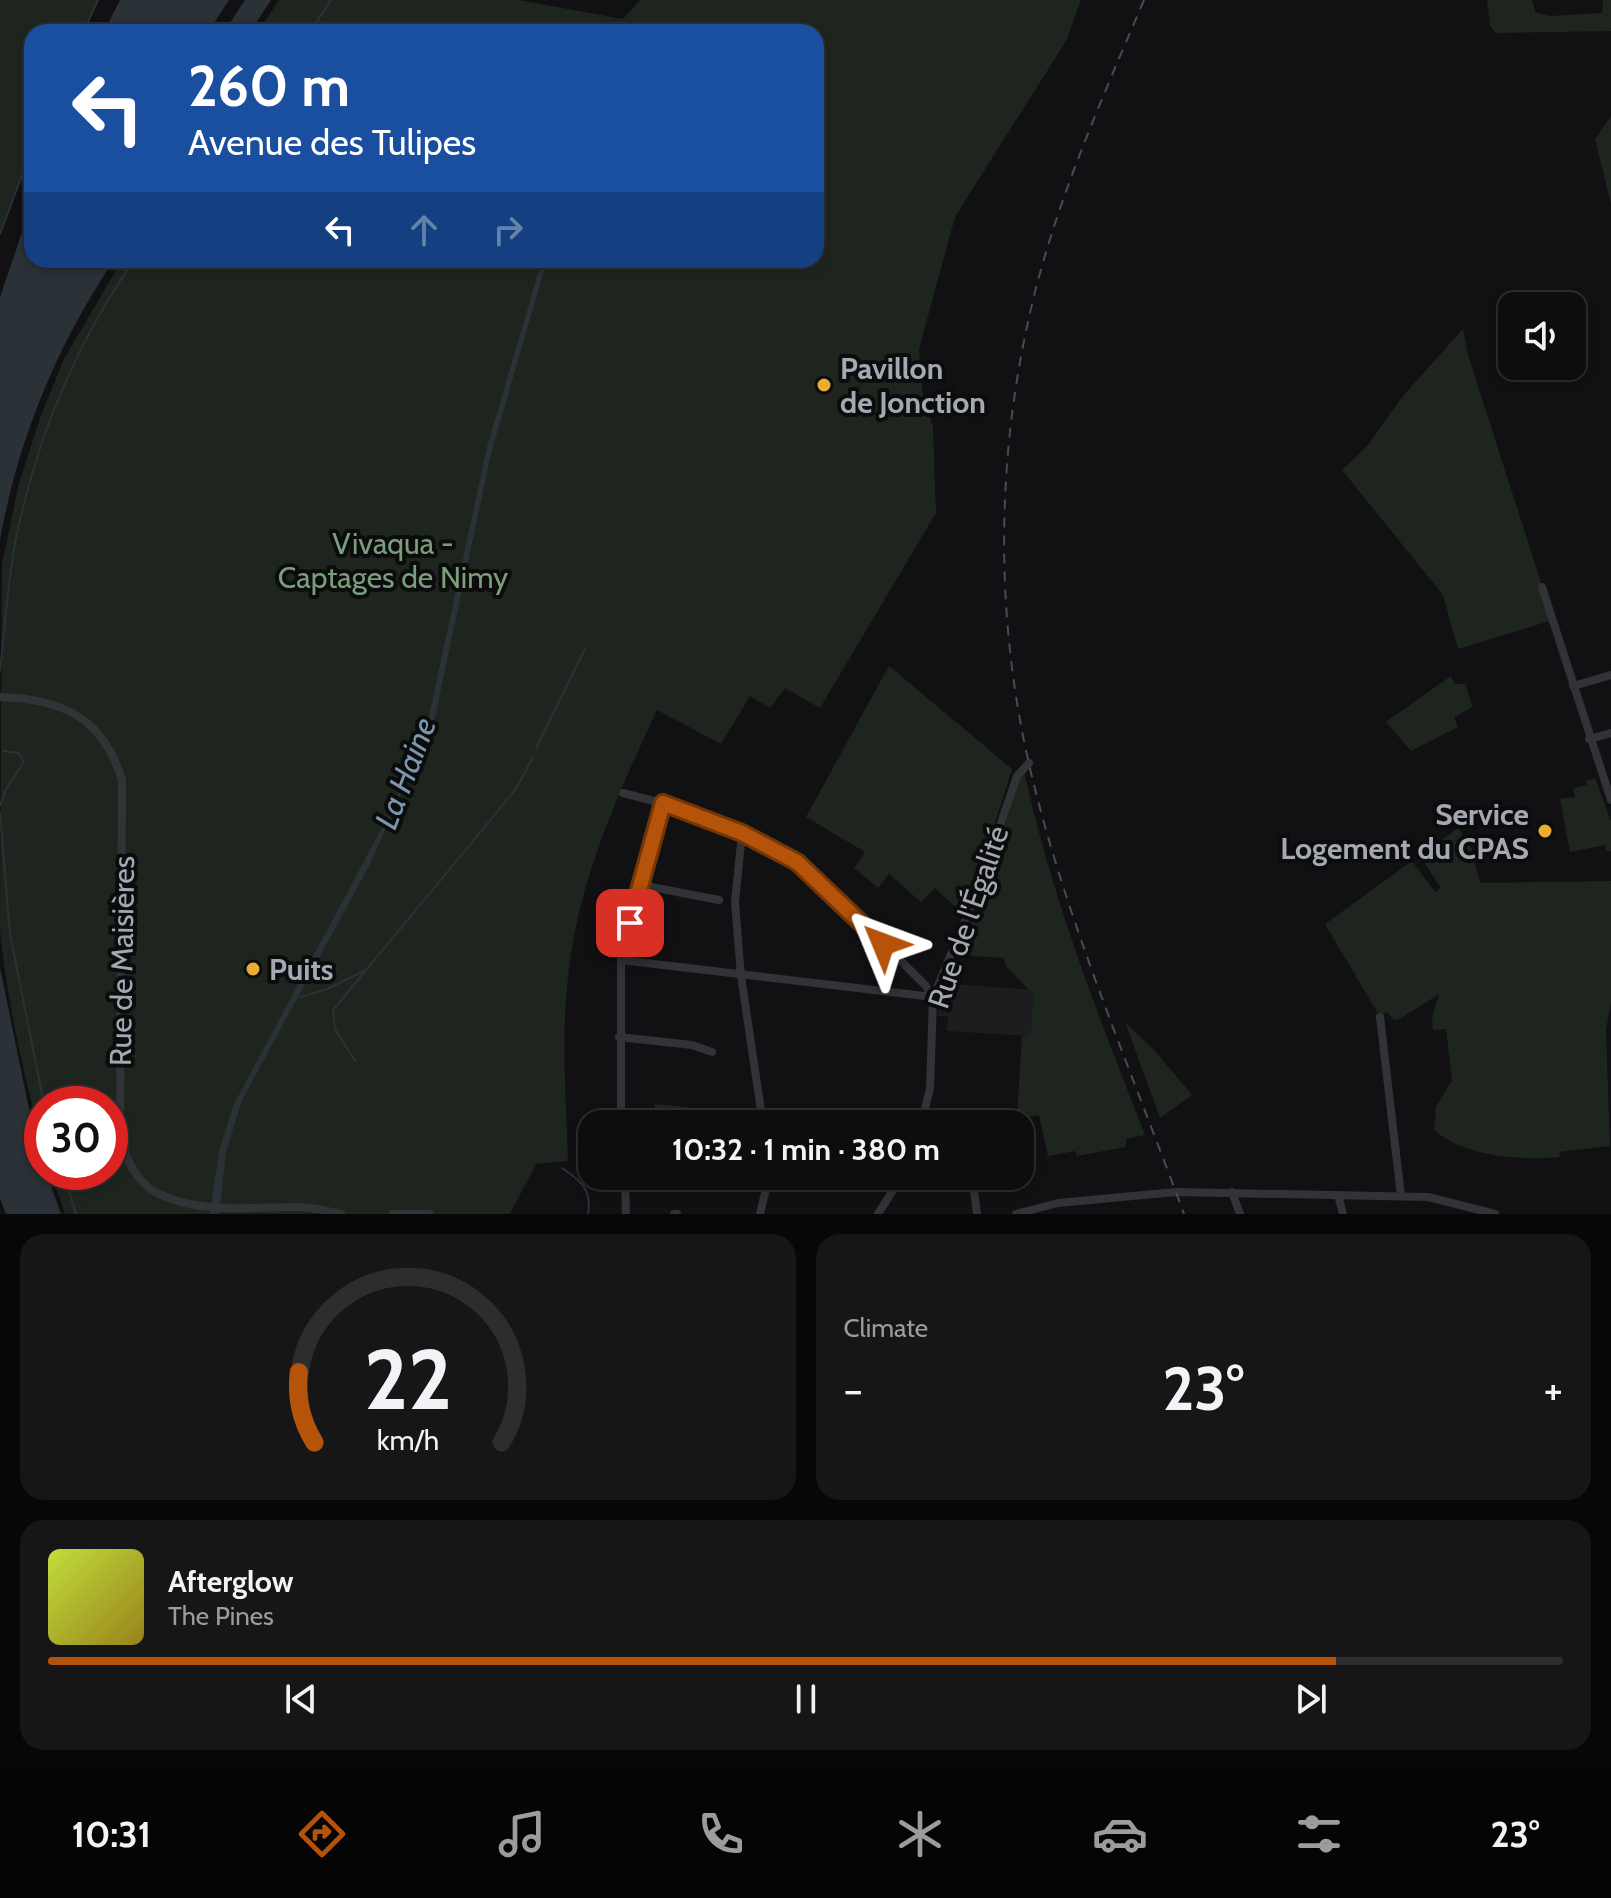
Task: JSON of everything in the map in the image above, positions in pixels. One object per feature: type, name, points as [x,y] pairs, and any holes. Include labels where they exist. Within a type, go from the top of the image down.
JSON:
[{"type":"street","points":[[1542,587],[1611,800]]},
{"type":"street","points":[[1573,686],[1611,675]]},
{"type":"street","name":"Rue de Maisières","points":[[2,697],[46,701],[72,712],[99,734],[114,757],[122,780],[121,1142],[134,1172],[154,1192],[184,1209],[223,1212],[293,1206],[341,1214]]},
{"type":"street","points":[[1589,739],[1611,733]]},
{"type":"street","name":"Rue de l'Égalité","points":[[925,1110],[930,1089],[933,997],[978,890],[1017,776],[1029,763]]},
{"type":"street","points":[[623,793],[663,803],[742,833],[797,862],[915,975],[933,997]]},
{"type":"street","points":[[621,1110],[621,960],[663,803]]},
{"type":"street","points":[[742,833],[735,902],[741,976],[761,1110]]},
{"type":"street","points":[[641,885],[719,900]]},
{"type":"street","points":[[621,960],[933,997]]},
{"type":"street","points":[[1380,1017],[1401,1196]]},
{"type":"street","points":[[619,1037],[692,1045],[712,1052]]},
{"type":"street","points":[[625,1190],[626,1214]]},
{"type":"street","points":[[760,1214],[766,1190]]},
{"type":"street","points":[[878,1214],[893,1190]]},
{"type":"street","points":[[974,1190],[977,1214]]},
{"type":"street","points":[[1016,1214],[1058,1203],[1172,1192],[1232,1192],[1444,1199],[1495,1214]]},
{"type":"street","points":[[1232,1192],[1240,1214]]},
{"type":"street","points":[[1338,1195],[1343,1214]]},
{"type":"street","points":[[393,1214],[430,1214]]},
{"type":"shaded area","points":[[120,0],[229,0],[213,24],[108,24]]},
{"type":"shaded area","points":[[245,0],[271,0],[255,24],[229,24]]},
{"type":"shaded area","points":[[24,226],[24,268],[109,268],[75,325],[42,394],[17,466],[0,540],[0,297]]},
{"type":"shaded area","points":[[540,268],[545,268],[491,454],[435,717],[369,866],[242,1100],[226,1152],[219,1214],[210,1214],[219,1151],[233,1106],[385,822],[418,747],[429,716],[487,447]]},
{"type":"shaded area","points":[[0,968],[24,1086],[24,1190],[52,1190],[61,1214],[6,1214],[0,1198]]},
{"type":"shaded area","points":[[946,979],[951,979],[951,984],[1034,990],[1030,1036],[947,1031],[948,1017],[937,1016]]},
{"type":"green space","points":[[0,0],[98,0],[87,24],[24,24],[24,170],[0,234]]},
{"type":"green space","name":"Vivaqua - Captages de Nimy","points":[[279,0],[519,0],[623,19],[640,0],[1081,0],[1066,41],[955,217],[919,349],[922,389],[933,427],[936,513],[820,708],[785,688],[770,708],[750,696],[721,744],[657,710],[628,774],[590,873],[573,941],[565,1022],[568,1161],[536,1164],[510,1214],[65,1214],[57,1190],[128,1190],[128,1086],[28,1086],[22,1063],[0,929],[2,564],[19,483],[40,418],[64,359],[117,268],[824,268],[824,24],[263,24]]},
{"type":"green space","points":[[1487,0],[1532,0],[1535,12],[1549,16],[1602,13],[1603,0],[1611,0],[1611,31],[1496,33],[1490,26]]},
{"type":"green space","points":[[1611,116],[1611,204],[1595,139]]},
{"type":"green space","points":[[1463,329],[1468,355],[1553,620],[1458,649],[1443,595],[1342,470],[1368,445],[1403,396]]},
{"type":"green space","points":[[889,666],[1012,769],[977,880],[980,884],[967,918],[935,888],[921,902],[889,874],[878,888],[854,868],[865,852],[806,817]]},
{"type":"green space","points":[[1451,676],[1455,684],[1465,684],[1473,707],[1454,717],[1458,727],[1411,751],[1386,722]]},
{"type":"green space","points":[[1021,775],[1025,775],[1049,867],[1078,957],[1145,1135],[1126,1139],[1126,1147],[1077,1156],[1075,1151],[1048,1156],[1039,1115],[1034,1116],[1034,1110],[1018,1110],[1022,1036],[1030,1036],[1034,991],[1029,990],[1006,966],[1004,958],[956,955],[982,895]]},
{"type":"green space","points":[[1595,778],[1611,821],[1611,851],[1606,851],[1605,845],[1570,852],[1560,799],[1575,797],[1573,788],[1587,785],[1586,781]]},
{"type":"green space","points":[[1458,828],[1471,847],[1480,883],[1611,881],[1611,1002],[1606,1030],[1610,1146],[1559,1152],[1560,1157],[1511,1157],[1478,1152],[1434,1130],[1436,1107],[1452,1080],[1446,1029],[1433,1030],[1432,1019],[1439,994],[1400,1019],[1395,1020],[1386,1012],[1380,1017],[1325,924],[1412,861],[1435,892],[1441,888],[1420,856]]},
{"type":"green space","points":[[1125,1022],[1155,1051],[1192,1095],[1160,1118]]},
{"type":"green space","points":[[655,1104],[693,1108],[693,1110],[654,1110]]},
{"type":"waterway","points":[[87,24],[98,0]]},
{"type":"waterway","points":[[315,24],[331,0]]},
{"type":"waterway","points":[[0,234],[24,170]]},
{"type":"waterway","points":[[0,671],[12,560],[34,469],[76,360],[129,268]]},
{"type":"waterway","points":[[536,748],[585,649]]},
{"type":"waterway","points":[[0,806],[6,789],[24,762],[19,753],[3,751]]},
{"type":"waterway","points":[[355,1061],[335,1029],[333,1010],[516,789],[533,757]]},
{"type":"waterway","points":[[0,813],[10,934],[40,1086]]},
{"type":"waterway","points":[[300,997],[327,989],[364,971]]},
{"type":"waterway","points":[[562,1168],[584,1186],[588,1214]]},
{"type":"waterway","points":[[69,1190],[76,1214]]},
{"type":"railway","points":[[1144,0],[1063,199],[1038,280],[1010,432],[1004,543],[1010,654],[1018,710],[1043,821],[1099,991],[1184,1214]]},
{"type":"place","name":"Pavillon de Jonction","points":[[824,385]]},
{"type":"place","name":"Service Logement du CPAS","points":[[1545,831]]},
{"type":"place","name":"Puits","points":[[253,969]]},
{"type":"route","points":[[630,923],[663,803],[742,833],[797,862],[883,944]]},
{"type":"water label","name":"La Haine","points":[[405,773]]}]
